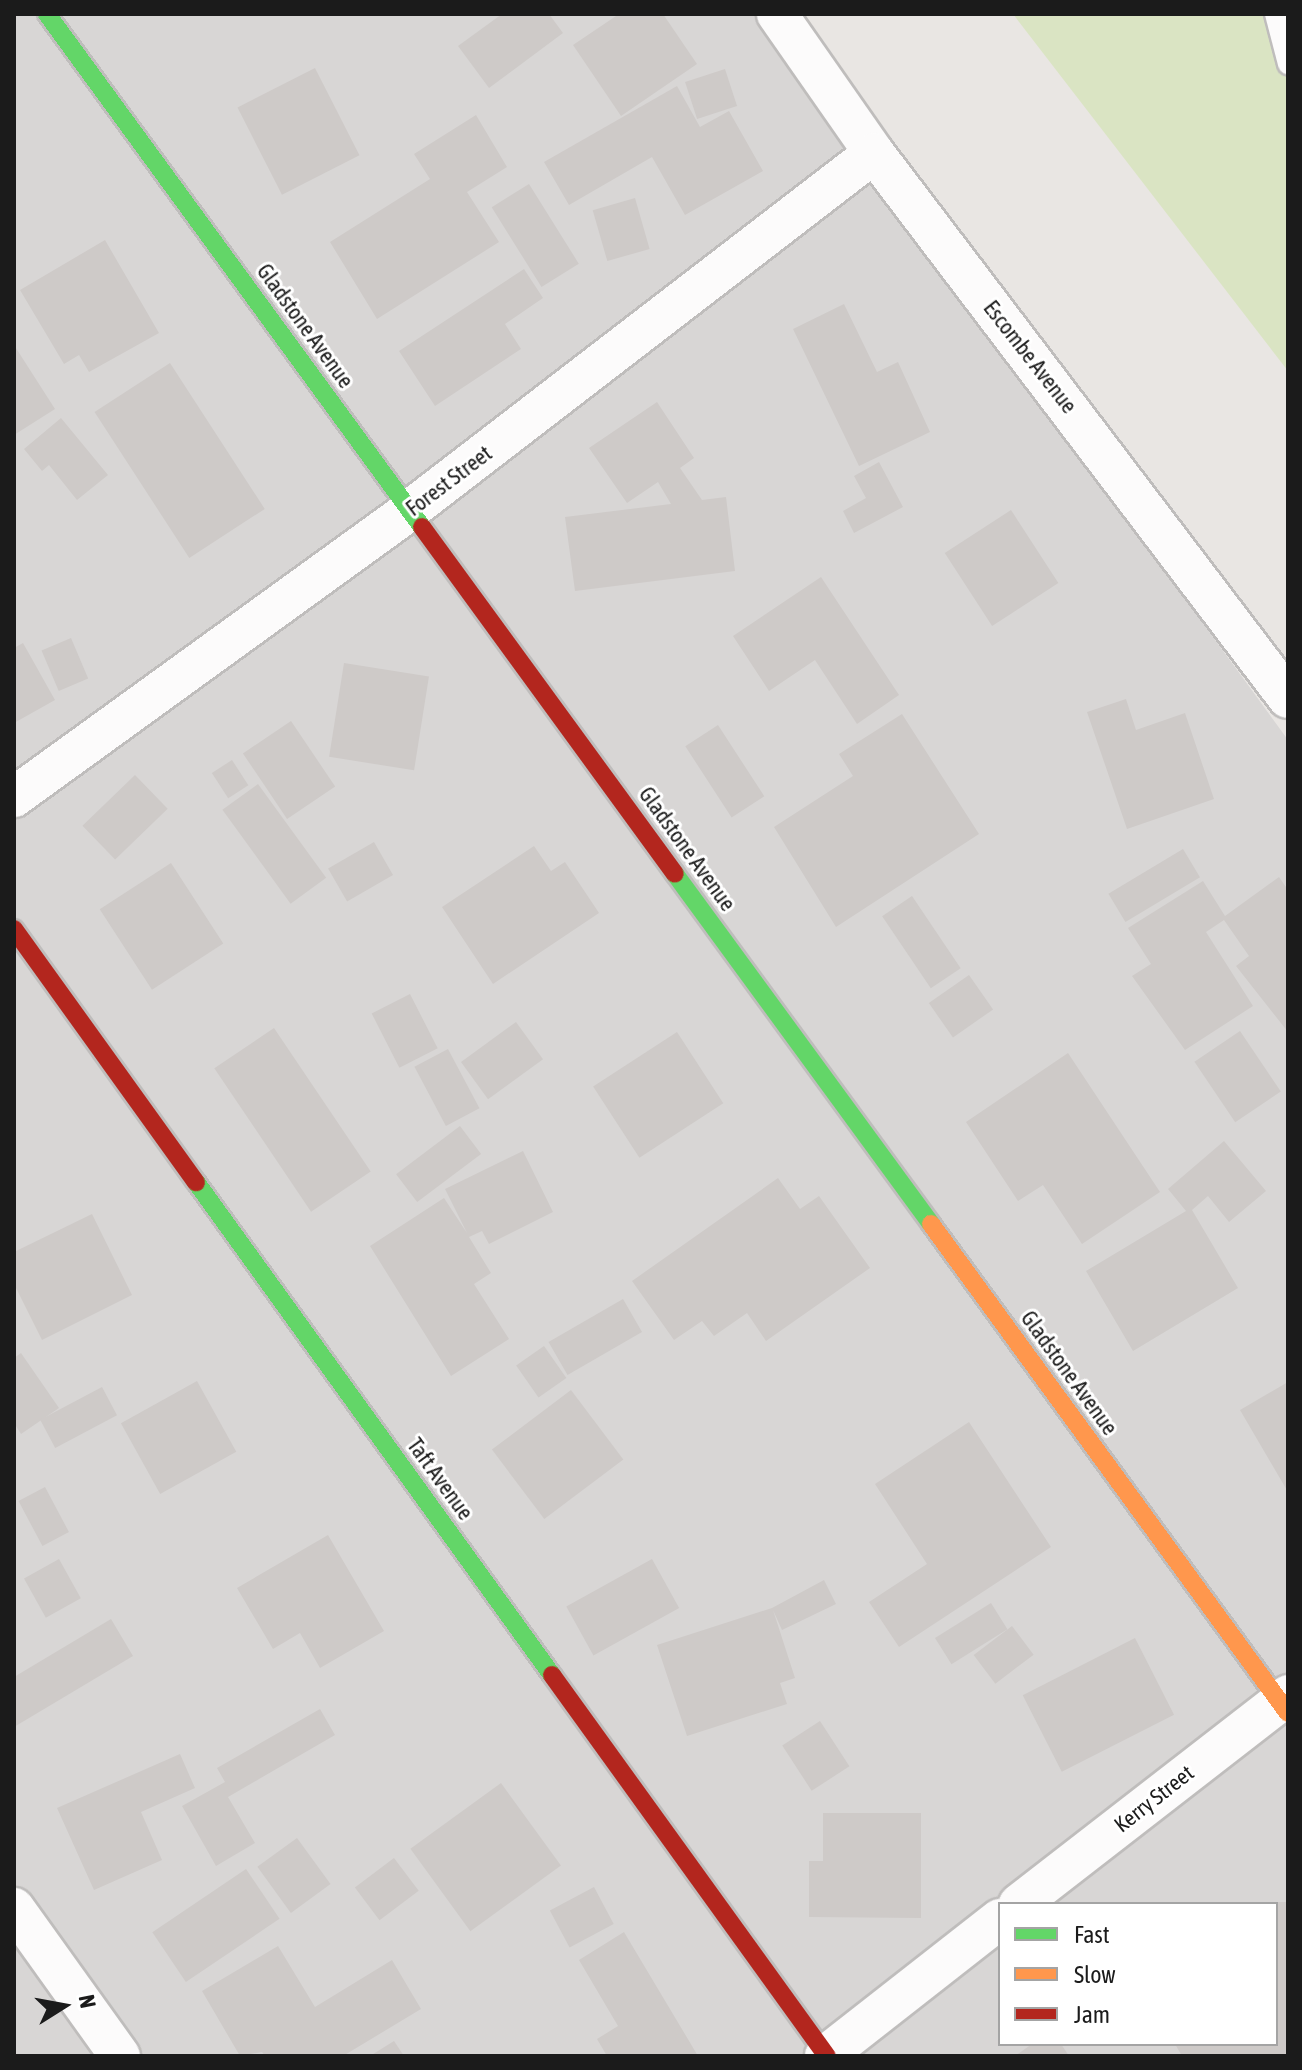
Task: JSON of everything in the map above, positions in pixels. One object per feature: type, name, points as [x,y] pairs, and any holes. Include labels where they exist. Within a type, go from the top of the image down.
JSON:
[{"type":"street","name":"Gladstone Avenue","points":[[47,14],[1285,1703]]},
{"type":"street","name":"Escombe Avenue","points":[[777,14],[874,153],[1288,698]]},
{"type":"street","name":"Forest Street","points":[[14,797],[410,510],[874,153]]},
{"type":"street","name":"Taft Avenue","points":[[14,929],[826,2056]]},
{"type":"street","name":"Kerry Street","points":[[1022,1902],[1285,1703]]},
{"type":"street","points":[[14,1908],[120,2056]]},
{"type":"street","points":[[826,2056],[998,1921]]},
{"type":"lane","points":[[1275,14],[1288,64]]},
{"type":"shaded area","points":[[14,14],[760,14],[1288,740],[1288,2056],[14,2056]]},
{"type":"green space","points":[[1013,14],[1288,14],[1288,371]]},
{"type":"building","points":[[502,14],[549,14],[563,33],[489,88],[458,46]]},
{"type":"building","points":[[619,14],[663,14],[697,64],[621,116],[573,45]]},
{"type":"building","points":[[315,68],[359,155],[282,195],[237,107]]},
{"type":"building","points":[[725,69],[737,106],[697,119],[685,82]]},
{"type":"building","points":[[677,86],[700,127],[729,111],[763,171],[685,215],[652,157],[569,205],[544,162]]},
{"type":"building","points":[[476,115],[507,167],[467,192],[499,242],[377,319],[330,242],[430,179],[414,154]]},
{"type":"building","points":[[529,184],[579,264],[541,287],[492,207]]},
{"type":"building","points":[[635,198],[650,249],[607,261],[593,210]]},
{"type":"building","points":[[105,240],[159,333],[89,372],[79,355],[64,364],[20,290]]},
{"type":"building","points":[[524,269],[543,298],[505,324],[521,349],[435,406],[399,351]]},
{"type":"building","points":[[844,304],[877,372],[898,362],[930,432],[859,466],[793,329]]},
{"type":"building","points":[[14,345],[55,409],[14,435]]},
{"type":"building","points":[[170,363],[265,509],[189,558],[95,412]]},
{"type":"building","points":[[657,402],[694,458],[680,468],[702,500],[726,497],[735,571],[575,591],[565,517],[671,504],[658,482],[627,503],[589,448]]},
{"type":"building","points":[[61,418],[108,475],[77,500],[49,465],[42,471],[24,449]]},
{"type":"building","points":[[879,462],[903,507],[854,533],[843,511],[866,498],[854,476]]},
{"type":"building","points":[[1011,510],[1058,583],[992,626],[945,553]]},
{"type":"building","points":[[821,577],[899,695],[857,724],[815,660],[769,691],[733,636]]},
{"type":"building","points":[[71,638],[88,679],[59,691],[42,651]]},
{"type":"building","points":[[23,643],[55,700],[14,723],[14,648]]},
{"type":"building","points":[[344,663],[429,676],[414,770],[329,757]]},
{"type":"building","points":[[1126,699],[1136,730],[1185,713],[1214,799],[1127,829],[1087,712]]},
{"type":"building","points":[[902,714],[979,834],[836,927],[774,827],[853,776],[839,754]]},
{"type":"building","points":[[291,721],[335,786],[287,819],[243,753]]},
{"type":"building","points":[[718,725],[764,796],[732,818],[685,746]]},
{"type":"building","points":[[232,760],[248,785],[228,798],[212,773]]},
{"type":"building","points":[[135,775],[168,809],[115,860],[82,826]]},
{"type":"building","points":[[258,784],[326,878],[291,904],[222,810]]},
{"type":"building","points":[[374,842],[393,875],[347,901],[328,868]]},
{"type":"building","points":[[534,846],[551,871],[565,862],[599,913],[493,984],[442,907]]},
{"type":"building","points":[[1183,849],[1200,877],[1125,922],[1108,894]]},
{"type":"building","points":[[171,863],[223,944],[152,990],[100,909]]},
{"type":"building","points":[[1279,877],[1288,890],[1288,1032],[1236,966],[1249,956],[1224,920],[1206,932],[1253,1006],[1185,1050],[1132,976],[1151,964],[1128,928],[1203,881],[1225,916]]},
{"type":"building","points":[[912,896],[961,968],[931,988],[882,916]]},
{"type":"building","points":[[969,975],[993,1009],[953,1038],[929,1003]]},
{"type":"building","points":[[410,994],[438,1048],[399,1068],[372,1014]]},
{"type":"building","points":[[516,1022],[543,1059],[488,1099],[461,1062]]},
{"type":"building","points":[[274,1028],[371,1171],[311,1212],[214,1068]]},
{"type":"building","points":[[1240,1031],[1281,1092],[1235,1122],[1194,1062]]},
{"type":"building","points":[[677,1032],[723,1103],[639,1158],[593,1086]]},
{"type":"building","points":[[448,1049],[479,1108],[446,1126],[414,1067]]},
{"type":"building","points":[[1068,1053],[1160,1192],[1082,1244],[1043,1185],[1018,1201],[966,1122]]},
{"type":"building","points":[[460,1126],[481,1154],[417,1202],[396,1174]]},
{"type":"building","points":[[1224,1141],[1266,1191],[1229,1222],[1208,1196],[1192,1210],[1238,1288],[1133,1351],[1086,1271],[1186,1211],[1168,1189]]},
{"type":"building","points":[[523,1151],[553,1212],[489,1244],[482,1231],[469,1237],[491,1273],[474,1284],[509,1339],[451,1376],[370,1246],[444,1198],[467,1233],[445,1189]]},
{"type":"building","points":[[778,1178],[800,1209],[819,1196],[870,1268],[766,1341],[747,1313],[714,1336],[702,1321],[674,1340],[632,1281]]},
{"type":"building","points":[[92,1214],[132,1295],[42,1340],[14,1284],[14,1252]]},
{"type":"building","points":[[623,1299],[642,1332],[568,1375],[549,1342]]},
{"type":"building","points":[[544,1346],[566,1378],[539,1397],[516,1366]]},
{"type":"building","points":[[21,1353],[59,1408],[21,1434],[14,1423],[14,1358]]},
{"type":"building","points":[[197,1381],[236,1452],[160,1494],[121,1423]]},
{"type":"building","points":[[1288,1382],[1288,1492],[1240,1410]]},
{"type":"building","points":[[102,1387],[117,1415],[55,1448],[40,1420]]},
{"type":"building","points":[[571,1390],[623,1459],[544,1519],[492,1450]]},
{"type":"building","points":[[969,1422],[1051,1547],[899,1647],[869,1602],[927,1564],[875,1484]]},
{"type":"building","points":[[45,1487],[69,1532],[42,1546],[19,1501]]},
{"type":"building","points":[[328,1535],[384,1631],[320,1668],[300,1633],[273,1649],[237,1588]]},
{"type":"building","points":[[59,1559],[81,1598],[46,1618],[24,1578]]},
{"type":"building","points":[[652,1559],[679,1608],[593,1655],[566,1607]]},
{"type":"building","points":[[824,1580],[836,1604],[782,1630],[773,1610],[795,1678],[780,1683],[787,1704],[687,1736],[657,1645],[772,1608]]},
{"type":"building","points":[[991,1603],[1007,1629],[951,1664],[935,1638]]},
{"type":"building","points":[[111,1619],[133,1656],[14,1727],[14,1677]]},
{"type":"building","points":[[1012,1626],[1034,1655],[995,1684],[974,1655]]},
{"type":"building","points":[[1135,1638],[1174,1715],[1062,1772],[1023,1695]]},
{"type":"building","points":[[320,1709],[335,1735],[228,1797],[255,1843],[216,1866],[182,1806],[225,1782],[217,1768]]},
{"type":"building","points":[[820,1721],[849,1766],[812,1791],[782,1746]]},
{"type":"building","points":[[180,1754],[195,1788],[141,1812],[162,1860],[94,1890],[57,1808]]},
{"type":"building","points":[[501,1783],[561,1866],[470,1931],[410,1849]]},
{"type":"building","points":[[823,1813],[921,1813],[921,1918],[809,1917],[809,1861],[823,1861]]},
{"type":"building","points":[[297,1838],[331,1884],[291,1913],[257,1867]]},
{"type":"building","points":[[394,1858],[419,1891],[380,1920],[355,1887]]},
{"type":"building","points":[[246,1869],[280,1919],[186,1982],[152,1932]]},
{"type":"building","points":[[594,1887],[614,1924],[570,1948],[550,1910]]},
{"type":"building","points":[[1278,1902],[1288,1902],[1288,2056],[1182,2056],[1176,2046],[1278,2046]]},
{"type":"building","points":[[624,1932],[698,2056],[607,2056],[597,2039],[618,2026],[579,1960]]},
{"type":"building","points":[[278,1946],[315,2007],[392,1960],[421,2009],[343,2056],[265,2056],[262,2052],[240,2056],[202,1991]]},
{"type":"building","points":[[394,2041],[404,2056],[370,2056]]},
{"type":"building","points":[[1029,2046],[1062,2046],[1069,2056],[1015,2056]]},
{"type":"traffic: fast","points":[[47,14],[422,527]]},
{"type":"traffic: fast","points":[[675,874],[931,1224]]},
{"type":"traffic: fast","points":[[196,1182],[552,1675]]},
{"type":"traffic: slow","points":[[931,1224],[1288,1713]]},
{"type":"traffic: jam","points":[[422,527],[675,874]]},
{"type":"traffic: jam","points":[[14,929],[196,1182]]},
{"type":"traffic: jam","points":[[552,1675],[827,2056]]}]
